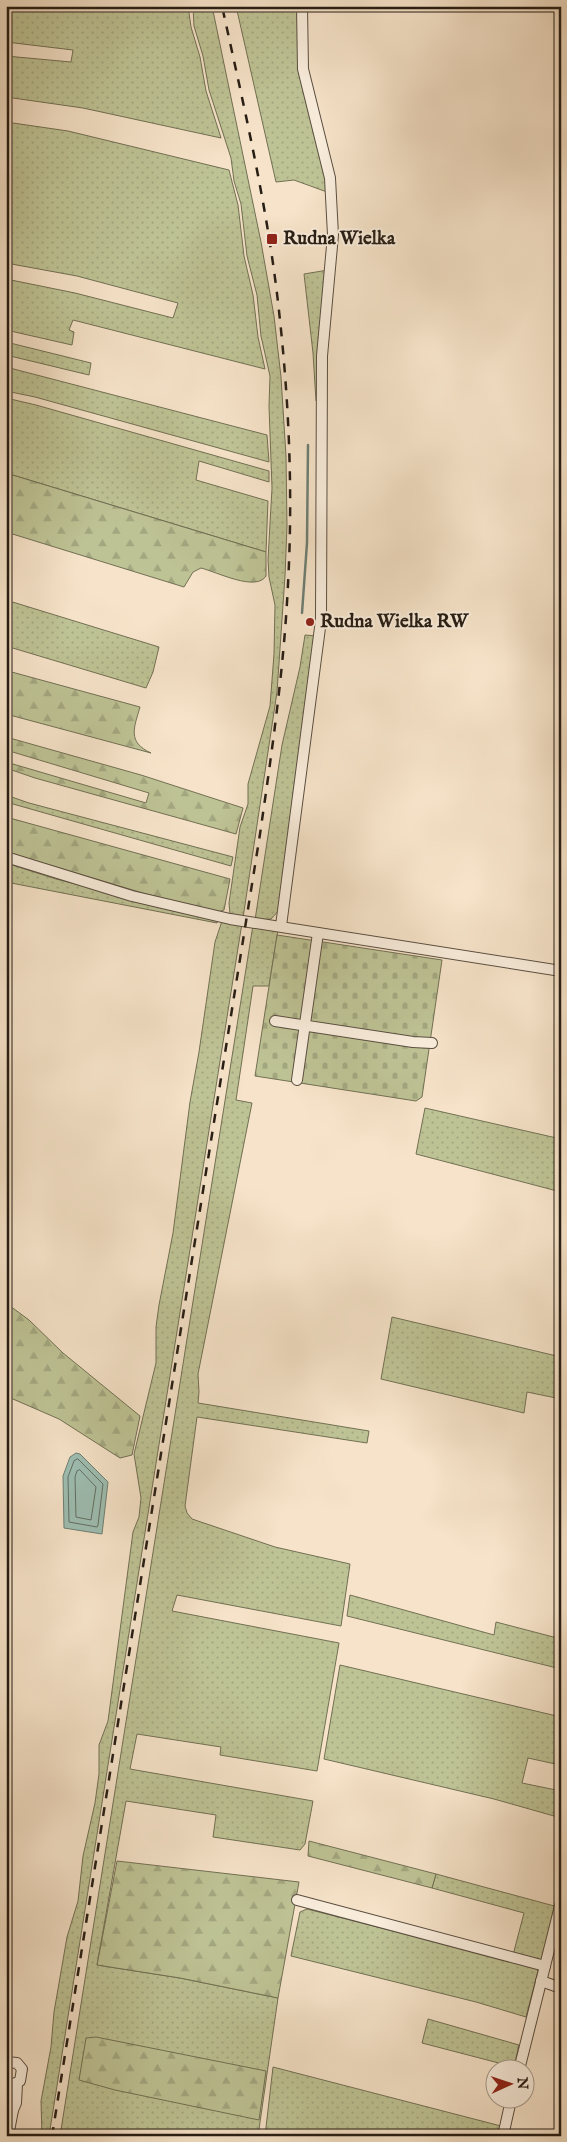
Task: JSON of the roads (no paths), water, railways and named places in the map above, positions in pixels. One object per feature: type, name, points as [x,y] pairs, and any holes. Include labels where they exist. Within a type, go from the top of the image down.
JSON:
[{"type":"street","points":[[281,926],[321,620],[322,356],[334,235],[330,178],[303,69],[302,6]]},
{"type":"street","points":[[6,858],[132,896],[230,919],[561,971]]},
{"type":"street","points":[[298,1080],[318,933]]},
{"type":"street","points":[[275,1021],[413,1042],[432,1043]]},
{"type":"street","points":[[297,1900],[545,1966]]},
{"type":"street","points":[[521,2060],[561,1902]]},
{"type":"street","points":[[541,1981],[561,1988]]},
{"type":"street","points":[[6,2062],[17,2063],[22,2069],[22,2077],[17,2084],[16,2103],[8,2136]]},
{"type":"street","points":[[13,2110],[6,2085],[17,2084]]},
{"type":"street","points":[[503,2136],[509,2110]]},
{"type":"water","points":[[76,1453],[80,1454],[108,1482],[102,1534],[64,1528],[63,1476],[70,1457]]},
{"type":"waterway","points":[[302,613],[307,543],[308,445]]},
{"type":"railway","points":[[52,2136],[260,834],[284,647],[290,481],[288,413],[279,311],[262,196],[222,6]]},
{"type":"place","name":"Rudna Wielka","points":[[272,239]]},
{"type":"place","name":"Rudna Wielka RW","points":[[310,622]]}]
